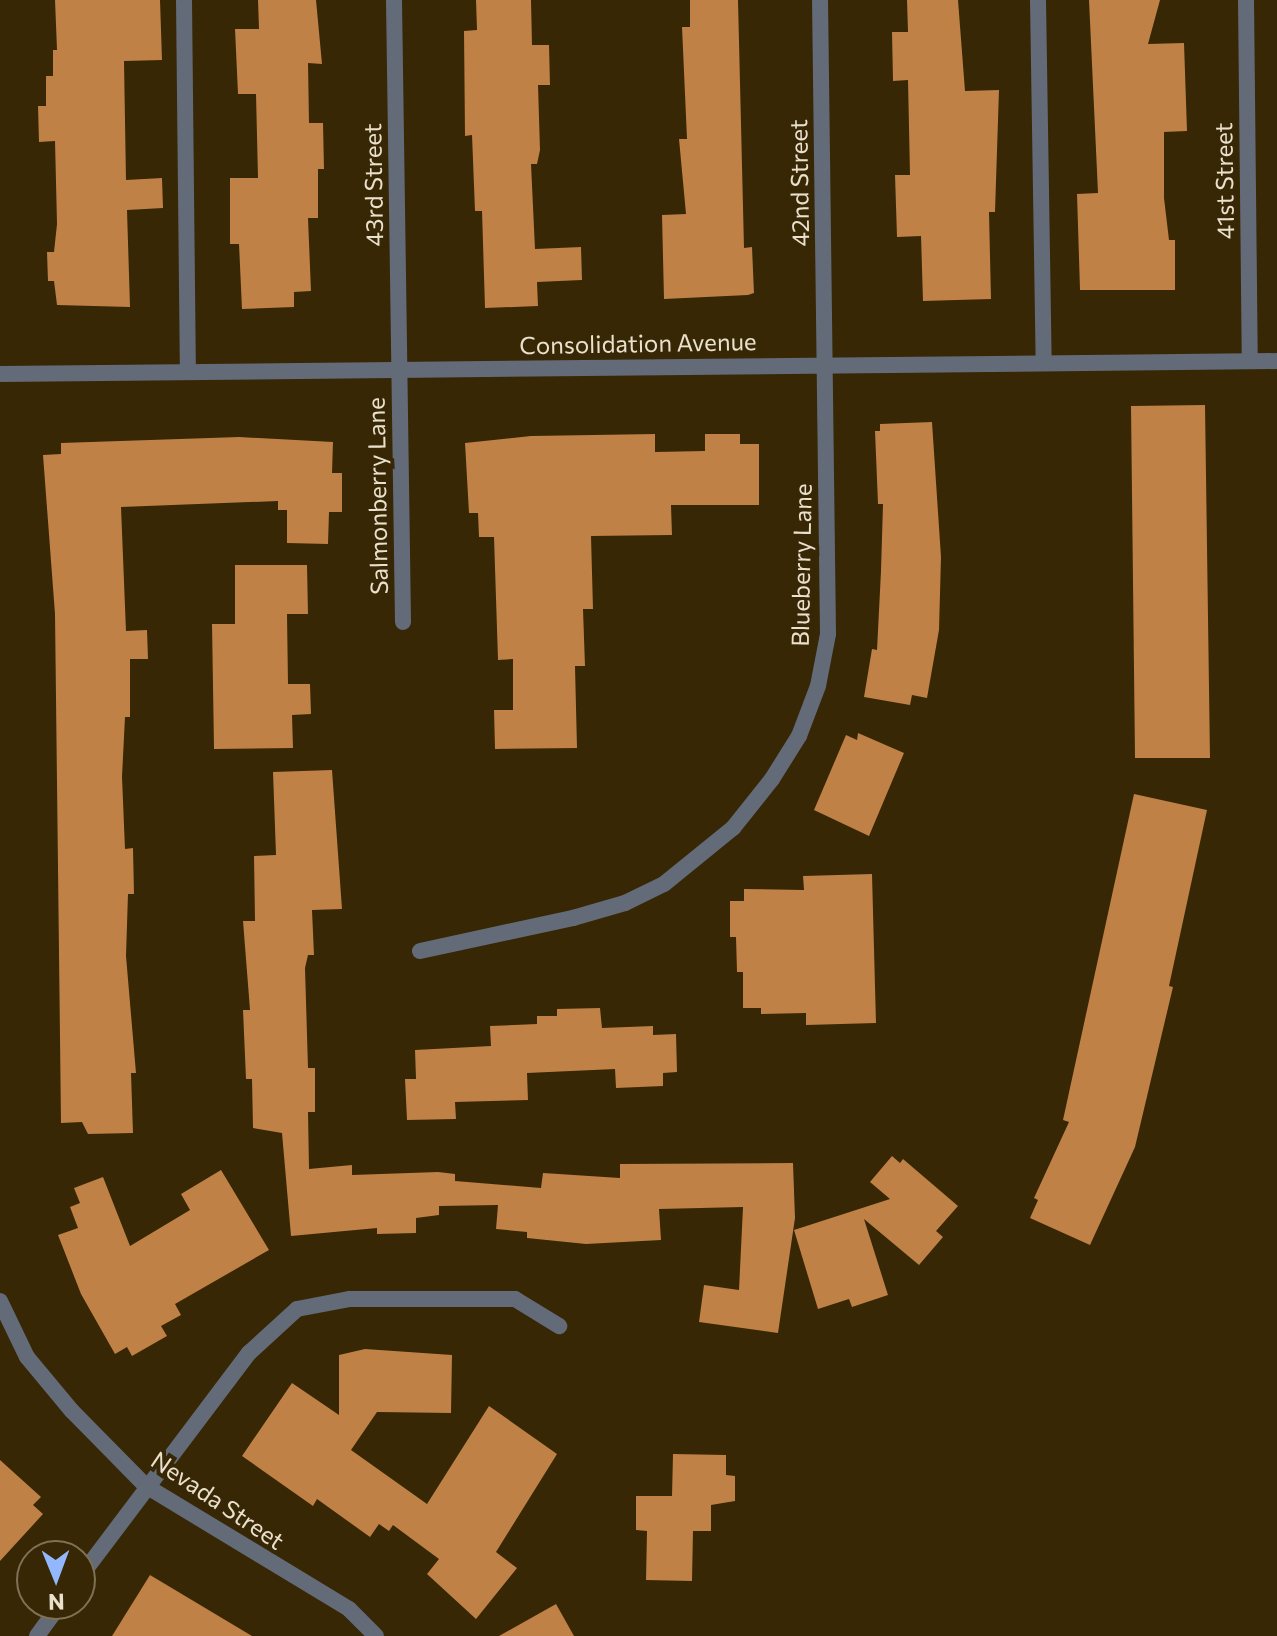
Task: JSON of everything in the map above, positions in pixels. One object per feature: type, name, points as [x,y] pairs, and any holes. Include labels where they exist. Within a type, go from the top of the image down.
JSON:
[{"type":"street","points":[[184,0],[188,372]]},
{"type":"street","name":"43rd Street","points":[[394,0],[400,370]]},
{"type":"street","name":"42nd Street","points":[[820,0],[826,366]]},
{"type":"street","points":[[1038,0],[1044,363]]},
{"type":"street","name":"41st Street","points":[[1246,0],[1250,361]]},
{"type":"street","name":"Consolidation Avenue","points":[[0,374],[1277,361]]},
{"type":"street","name":"Blueberry Lane","points":[[420,951],[625,903],[700,859],[772,779],[799,736],[818,686],[828,634],[826,366]]},
{"type":"street","name":"Salmonberry Lane","points":[[400,370],[403,622]]},
{"type":"street","points":[[96,1555],[249,1353],[297,1309],[350,1299],[515,1299],[559,1326]]},
{"type":"street","name":"Nevada Street","points":[[0,1301],[27,1357],[72,1411],[146,1486],[349,1609],[376,1636]]},
{"type":"building","points":[[55,0],[160,0],[162,60],[124,61],[126,180],[162,178],[163,208],[127,210],[130,307],[57,305],[54,281],[48,281],[47,252],[54,252],[57,224],[55,141],[39,142],[38,106],[46,106],[46,76],[53,76],[53,50],[57,50]]},
{"type":"building","points":[[258,0],[316,0],[322,64],[308,63],[309,123],[323,123],[324,169],[318,169],[318,218],[308,218],[311,291],[294,292],[294,307],[242,309],[239,244],[230,244],[230,178],[258,178],[256,94],[238,94],[235,29],[259,29]]},
{"type":"building","points":[[476,0],[531,0],[532,45],[549,45],[550,85],[538,85],[540,150],[537,164],[531,164],[535,249],[581,247],[582,280],[537,282],[538,306],[485,308],[482,211],[475,211],[472,135],[465,136],[464,31],[477,30]]},
{"type":"building","points":[[690,0],[738,0],[744,248],[752,247],[754,293],[748,295],[664,299],[662,215],[686,214],[679,139],[687,139],[682,27],[690,27]]},
{"type":"building","points":[[907,0],[958,0],[965,91],[999,90],[995,212],[989,212],[991,299],[923,301],[921,236],[897,237],[895,175],[910,175],[908,80],[893,81],[892,32],[908,32]]},
{"type":"building","points":[[1089,0],[1160,0],[1148,44],[1184,43],[1187,131],[1164,132],[1164,198],[1169,240],[1175,240],[1175,290],[1080,290],[1077,194],[1098,193]]},
{"type":"building","points":[[1205,405],[1210,758],[1135,758],[1131,406]]},
{"type":"building","points":[[932,422],[941,557],[939,630],[927,698],[912,695],[910,705],[864,697],[872,649],[877,650],[881,571],[883,504],[878,504],[875,431],[880,431],[880,424]]},
{"type":"building","points":[[655,434],[655,452],[705,451],[705,434],[740,434],[740,444],[759,444],[759,505],[671,505],[672,535],[591,536],[593,609],[583,609],[585,666],[575,666],[577,748],[495,749],[494,710],[513,710],[513,659],[498,660],[494,537],[479,537],[478,513],[469,513],[465,443],[531,436]]},
{"type":"building","points":[[239,437],[333,442],[332,473],[342,473],[342,512],[329,512],[328,544],[287,543],[287,510],[278,510],[278,501],[121,507],[126,631],[147,630],[148,659],[130,659],[130,717],[125,717],[122,777],[125,849],[133,848],[134,894],[128,894],[126,956],[136,1073],[131,1073],[133,1133],[88,1134],[82,1122],[61,1123],[55,614],[43,455],[61,454],[61,443]]},
{"type":"building","points":[[235,565],[307,565],[308,614],[287,614],[288,684],[310,684],[311,714],[292,715],[293,748],[214,749],[212,624],[235,624]]},
{"type":"building","points":[[858,733],[904,753],[869,836],[814,810],[846,735],[857,740]]},
{"type":"building","points":[[332,770],[342,909],[312,910],[314,955],[308,955],[305,968],[308,1068],[315,1068],[315,1112],[308,1112],[309,1169],[352,1165],[352,1175],[438,1172],[455,1174],[455,1181],[541,1188],[543,1173],[620,1178],[620,1164],[793,1163],[795,1218],[778,1333],[699,1322],[704,1285],[739,1290],[743,1207],[659,1209],[661,1240],[586,1244],[527,1238],[527,1232],[496,1229],[498,1205],[439,1206],[439,1215],[416,1218],[416,1233],[377,1234],[377,1228],[291,1236],[282,1133],[253,1128],[252,1079],[246,1079],[243,1010],[250,1010],[243,921],[255,921],[254,856],[276,855],[273,772]]},
{"type":"building","points":[[1134,794],[1207,810],[1169,986],[1173,987],[1135,1147],[1090,1245],[1030,1218],[1038,1200],[1034,1198],[1069,1122],[1063,1120]]},
{"type":"building","points":[[872,874],[876,1023],[806,1025],[806,1013],[761,1014],[761,1008],[743,1008],[743,972],[737,972],[736,937],[730,937],[730,901],[744,901],[744,889],[804,890],[803,876]]},
{"type":"building","points":[[600,1008],[602,1028],[653,1026],[653,1035],[676,1034],[677,1072],[663,1073],[663,1086],[616,1088],[615,1069],[527,1073],[528,1100],[455,1102],[456,1119],[407,1120],[405,1079],[416,1079],[415,1050],[491,1046],[490,1026],[537,1024],[537,1016],[557,1016],[557,1009]]},
{"type":"building","points":[[892,1156],[900,1163],[903,1159],[958,1206],[936,1231],[943,1237],[919,1265],[864,1219],[888,1295],[852,1307],[849,1299],[818,1309],[794,1230],[890,1199],[870,1182]]},
{"type":"building","points":[[221,1170],[269,1250],[175,1304],[181,1315],[161,1326],[167,1336],[132,1356],[127,1347],[115,1354],[81,1294],[58,1235],[78,1228],[70,1207],[80,1203],[74,1188],[103,1177],[130,1246],[190,1210],[181,1194]]},
{"type":"building","points":[[365,1349],[452,1355],[451,1413],[377,1412],[351,1450],[427,1504],[489,1406],[557,1454],[496,1552],[517,1568],[476,1619],[427,1574],[439,1559],[393,1525],[389,1531],[379,1524],[370,1537],[317,1499],[313,1506],[242,1456],[292,1383],[339,1415],[339,1355]]},
{"type":"building","points":[[673,1454],[726,1455],[726,1475],[735,1476],[735,1501],[711,1505],[711,1531],[693,1531],[692,1581],[646,1580],[647,1531],[636,1530],[636,1496],[672,1496]]},
{"type":"building","points":[[0,1460],[41,1497],[33,1505],[43,1514],[0,1561]]},
{"type":"building","points":[[150,1575],[252,1636],[112,1636]]},
{"type":"building","points":[[556,1604],[574,1636],[499,1636]]}]
